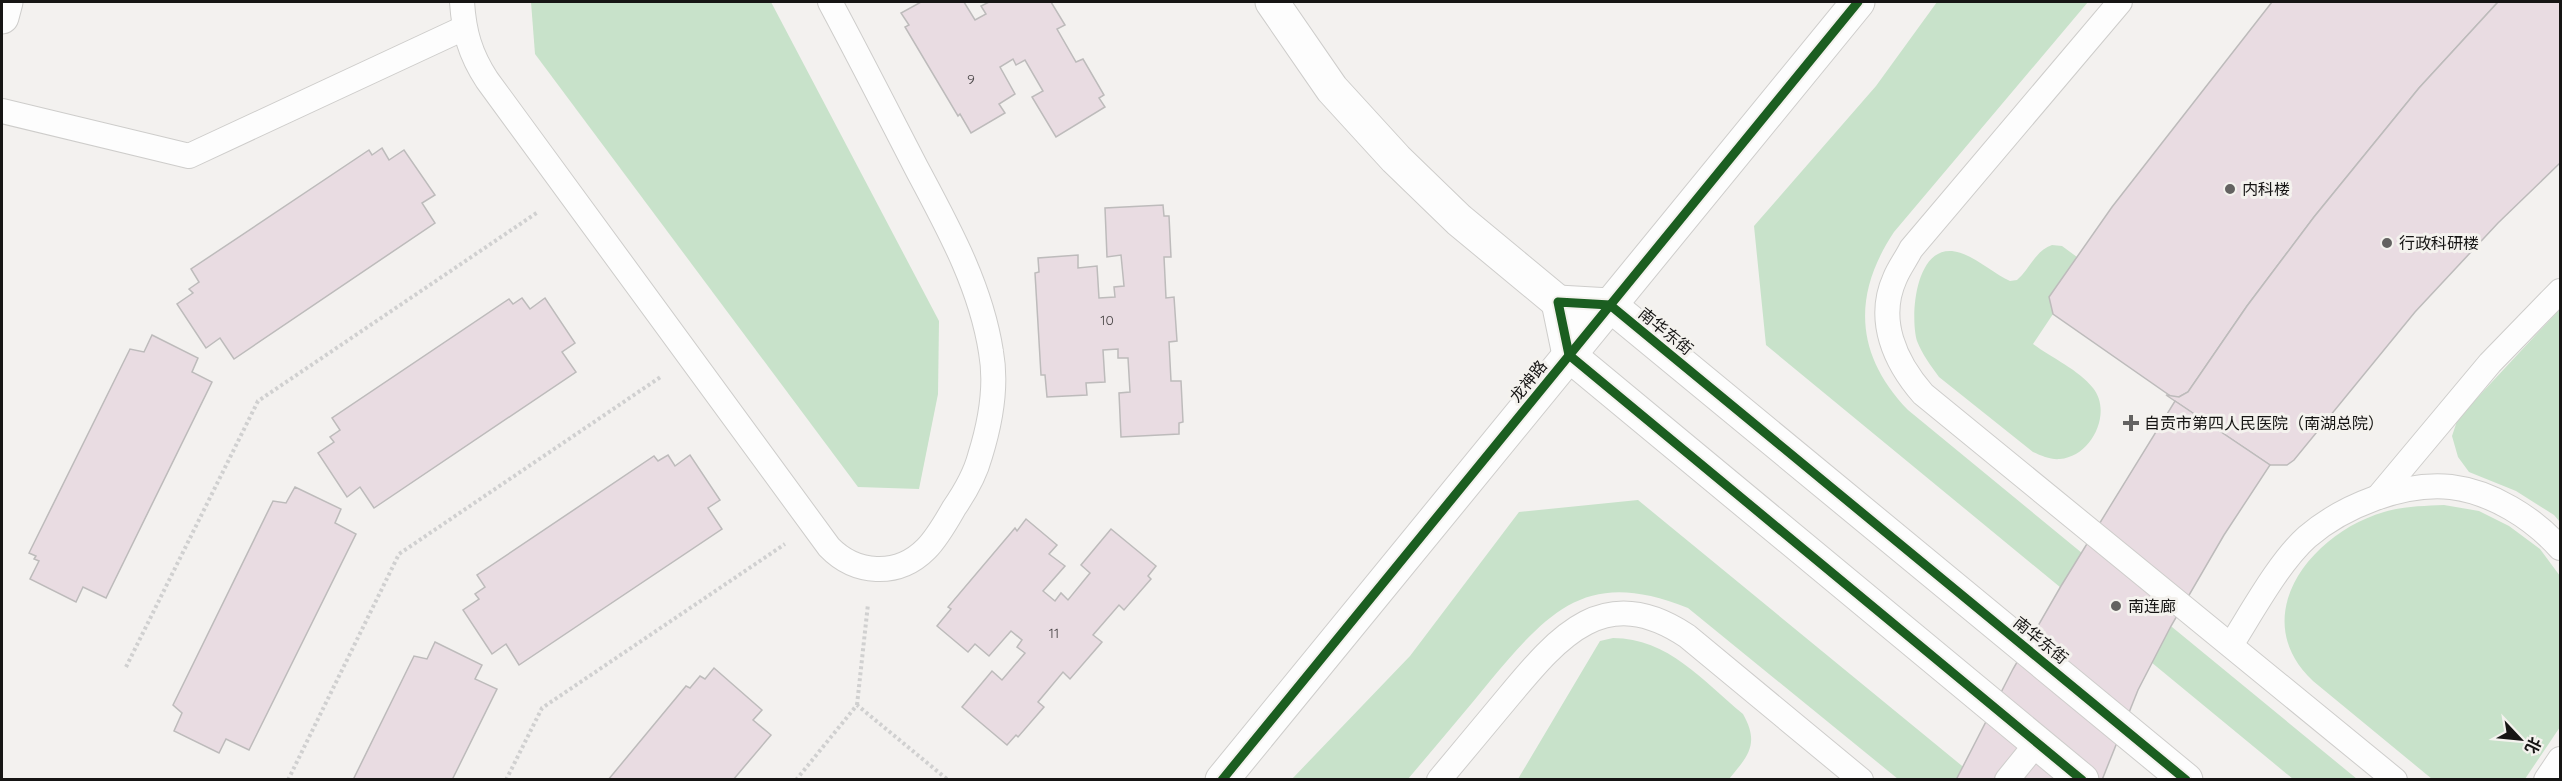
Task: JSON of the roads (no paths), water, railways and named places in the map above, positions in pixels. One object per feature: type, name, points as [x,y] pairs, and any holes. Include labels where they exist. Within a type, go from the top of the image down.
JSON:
[{"type":"street","points":[[2,18],[6,2]]},
{"type":"street","points":[[1272,2],[1332,89],[1396,159],[1459,220],[1558,303],[1610,305]]},
{"type":"street","name":"龙神路","points":[[1222,780],[1858,2]]},
{"type":"street","points":[[1558,303],[1569,356],[2082,780]]},
{"type":"street","name":"南华东街","points":[[1610,305],[2186,780]]},
{"type":"lane","points":[[462,2],[464,28],[477,64],[813,526],[838,557],[859,567],[880,571],[910,562],[926,549],[968,486],[980,456],[991,404],[992,356],[977,292],[952,236],[830,2]]},
{"type":"lane","points":[[2120,2],[1911,249],[1894,279],[1887,307],[1889,335],[1896,357],[1908,377],[1923,394],[2395,780]]},
{"type":"lane","points":[[2,111],[189,156],[464,28]]},
{"type":"lane","points":[[2378,497],[2490,363],[2560,291]]},
{"type":"lane","points":[[2231,645],[2286,561],[2306,538],[2335,516],[2363,501],[2425,488],[2451,487],[2480,495],[2530,519],[2560,548]]},
{"type":"lane","points":[[1439,780],[1548,649],[1580,624],[1604,615],[1631,614],[1671,625],[1687,636],[1861,780]]},
{"type":"lane","points":[[2007,780],[2037,743]]},
{"type":"lane","points":[[2546,780],[2560,759]]},
{"type":"place","name":"内科楼","points":[[2230,189]]},
{"type":"place","name":"行政科研楼","points":[[2387,243]]},
{"type":"place","name":"自贡市第四人民医院（南湖总院）","points":[[2131,423]]},
{"type":"place","name":"南连廊","points":[[2116,606]]}]
